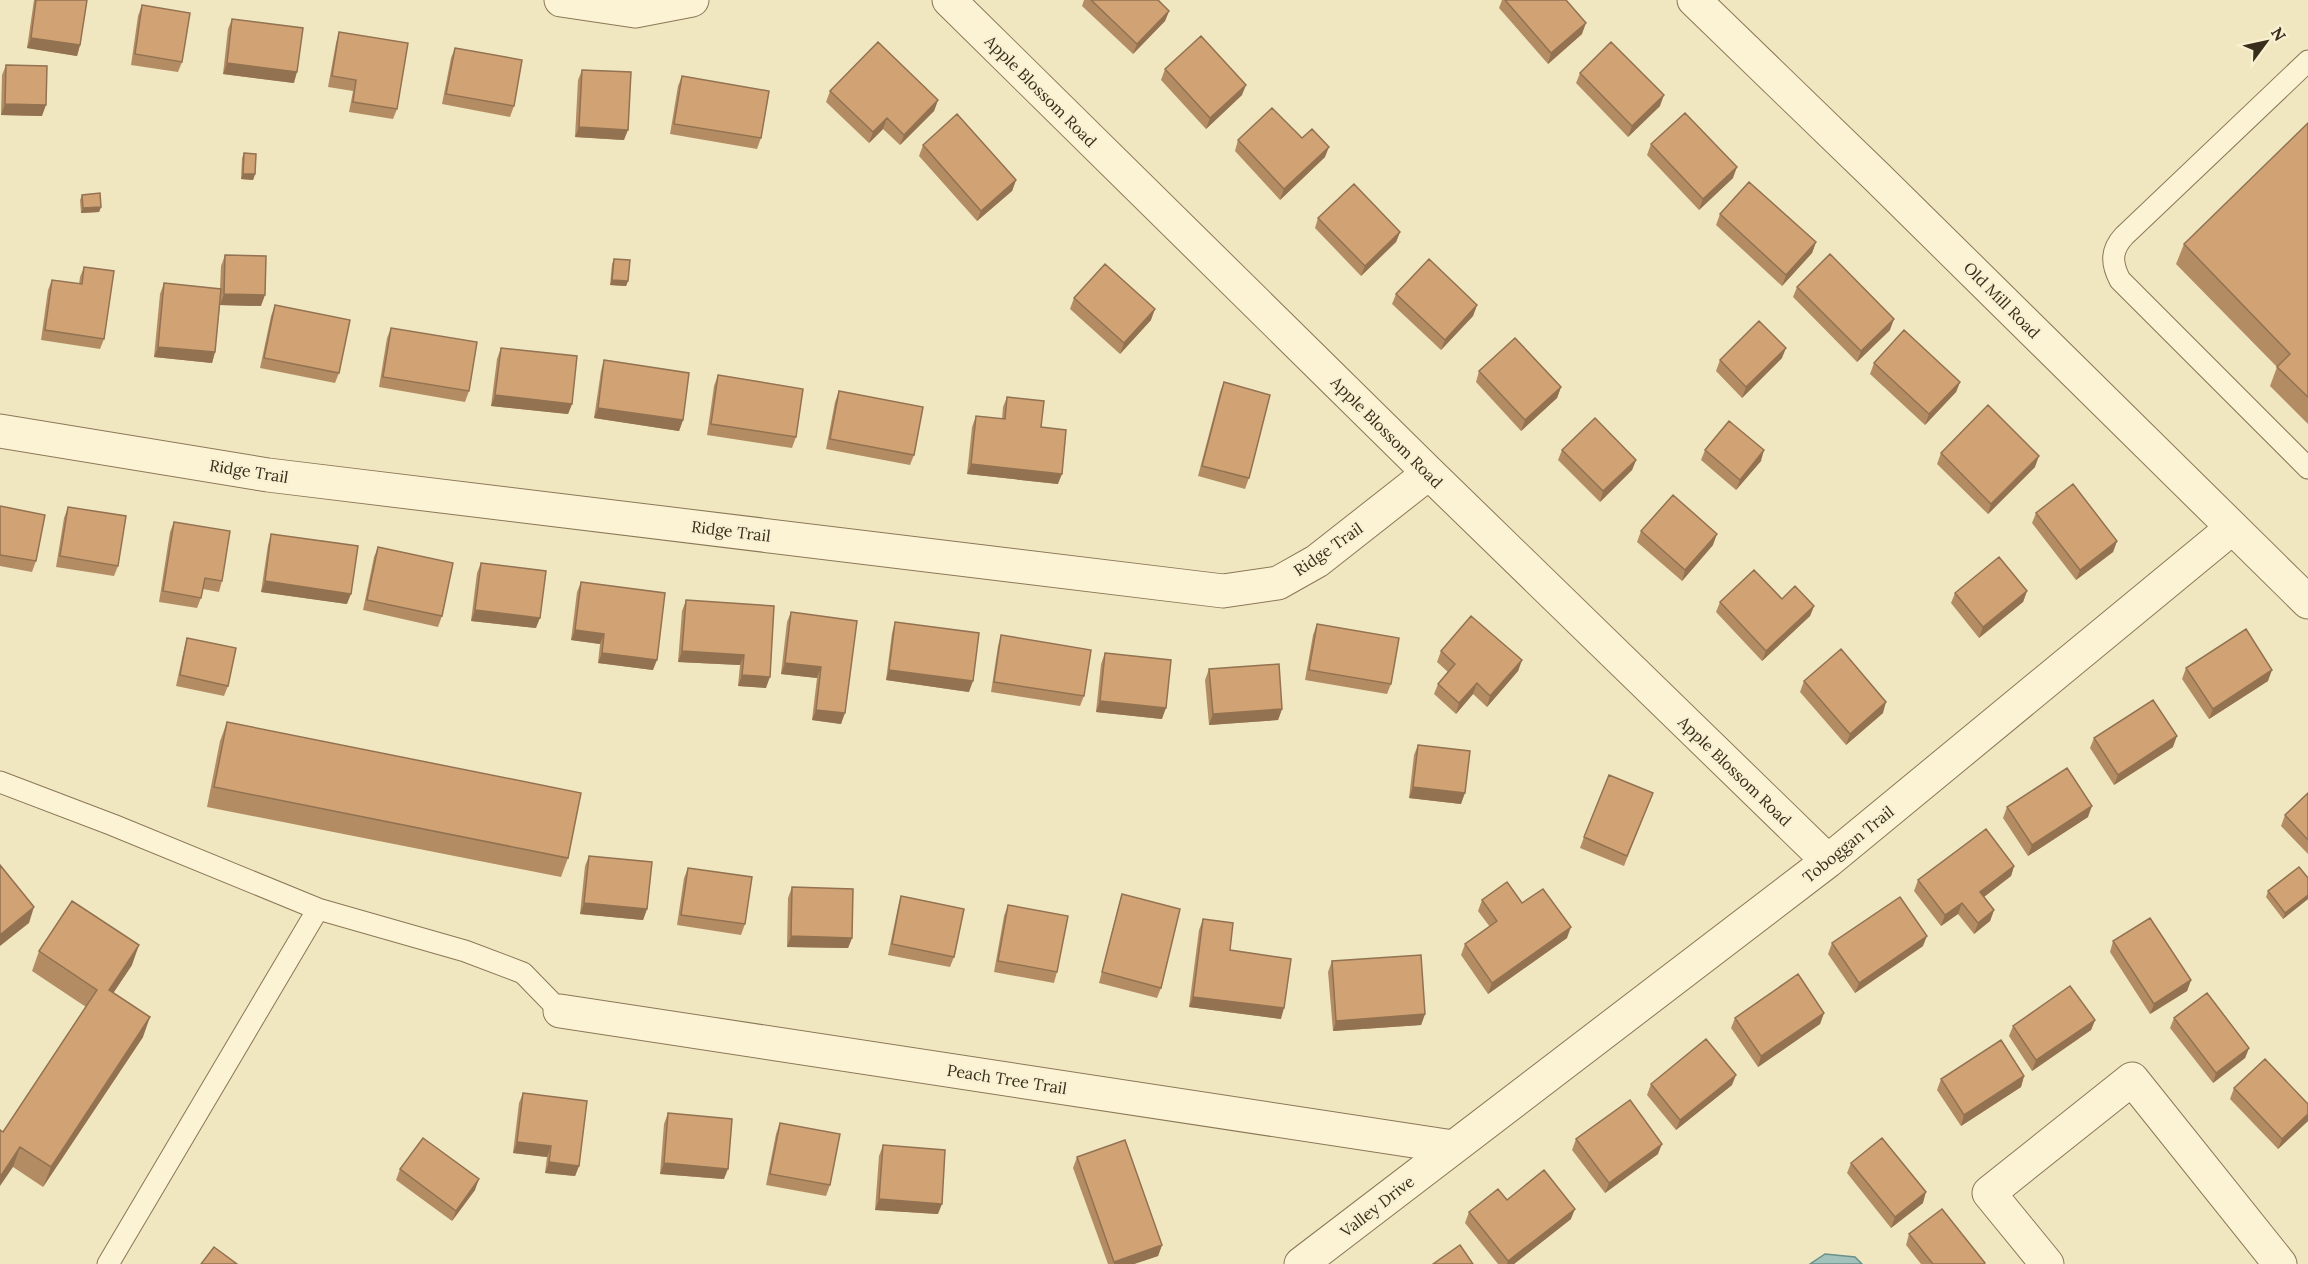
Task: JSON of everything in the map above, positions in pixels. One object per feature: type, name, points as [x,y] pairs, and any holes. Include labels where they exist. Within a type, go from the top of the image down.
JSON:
[{"type":"street","points":[[561,0],[635,11],[692,0]]},
{"type":"street","name":"Apple Blossom Road","points":[[949,0],[1429,473],[1828,861]]},
{"type":"street","name":"Old Mill Road","points":[[1694,0],[2308,602]]},
{"type":"street","name":"Ridge Trail","points":[[0,431],[268,475],[1223,591],[1278,583],[1317,561],[1429,473]]},
{"type":"street","name":"Toboggan Trail","points":[[1453,1147],[1828,861],[2232,528]]},
{"type":"street","name":"Peach Tree Trail","points":[[561,1011],[1453,1147]]},
{"type":"street","points":[[2047,1264],[1989,1193],[2132,1079],[2280,1264]]},
{"type":"street","name":"Valley Drive","points":[[1301,1264],[1453,1147]]},
{"type":"lane","points":[[2308,61],[2124,236],[2116,246],[2113,260],[2120,279],[2308,468]]},
{"type":"lane","points":[[0,782],[113,825],[318,909],[465,951],[523,973],[561,1011]]},
{"type":"lane","points":[[108,1264],[318,909]]},
{"type":"water","points":[[1825,1254],[1855,1257],[1862,1264],[1810,1264]]},
{"type":"building","points":[[36,0],[87,0],[80,45],[31,38]]},
{"type":"building","points":[[1091,0],[1158,0],[1169,11],[1137,44]]},
{"type":"building","points":[[1505,0],[1566,0],[1586,23],[1551,53]]},
{"type":"building","points":[[142,5],[190,13],[182,62],[135,54]]},
{"type":"building","points":[[232,19],[303,28],[297,72],[227,63]]},
{"type":"building","points":[[339,32],[408,43],[397,109],[353,102],[356,80],[332,76]]},
{"type":"building","points":[[1201,36],[1246,85],[1210,118],[1165,69]]},
{"type":"building","points":[[878,42],[938,100],[904,135],[887,118],[873,132],[830,91]]},
{"type":"building","points":[[1611,42],[1664,95],[1632,126],[1580,73]]},
{"type":"building","points":[[455,48],[522,60],[514,106],[446,94]]},
{"type":"building","points":[[6,65],[47,66],[46,105],[5,104]]},
{"type":"building","points":[[582,70],[631,72],[628,130],[579,127]]},
{"type":"building","points":[[682,76],[769,91],[761,138],[674,124]]},
{"type":"building","points":[[1272,108],[1302,138],[1312,129],[1329,147],[1284,189],[1238,140]]},
{"type":"building","points":[[1685,113],[1737,167],[1703,199],[1651,144]]},
{"type":"building","points":[[957,114],[1016,180],[981,211],[923,145]]},
{"type":"building","points":[[2308,123],[2308,397],[2277,367],[2290,354],[2184,244]]},
{"type":"building","points":[[244,153],[256,154],[255,174],[243,174]]},
{"type":"building","points":[[1749,182],[1816,242],[1786,275],[1720,214]]},
{"type":"building","points":[[1354,184],[1400,232],[1365,266],[1318,218]]},
{"type":"building","points":[[100,193],[101,207],[83,208],[82,195]]},
{"type":"building","points":[[1830,254],[1894,319],[1861,351],[1797,287]]},
{"type":"building","points":[[225,255],[266,256],[265,295],[224,294]]},
{"type":"building","points":[[614,259],[630,260],[628,281],[612,280]]},
{"type":"building","points":[[1429,259],[1477,305],[1445,340],[1396,294]]},
{"type":"building","points":[[1105,264],[1155,309],[1124,343],[1074,298]]},
{"type":"building","points":[[84,267],[114,271],[104,339],[45,330],[52,280],[82,284]]},
{"type":"building","points":[[164,283],[221,289],[215,352],[158,347]]},
{"type":"building","points":[[275,305],[350,320],[339,373],[264,358]]},
{"type":"building","points":[[1759,321],[1786,348],[1746,387],[1720,360]]},
{"type":"building","points":[[391,328],[477,342],[469,391],[383,377]]},
{"type":"building","points":[[1904,330],[1960,382],[1929,414],[1874,363]]},
{"type":"building","points":[[1515,338],[1561,387],[1525,420],[1479,371]]},
{"type":"building","points":[[501,348],[577,356],[572,404],[495,395]]},
{"type":"building","points":[[604,360],[689,373],[683,420],[598,408]]},
{"type":"building","points":[[718,375],[803,389],[796,437],[711,424]]},
{"type":"building","points":[[1224,382],[1270,395],[1249,478],[1202,466]]},
{"type":"building","points":[[839,391],[923,407],[914,455],[830,439]]},
{"type":"building","points":[[1007,397],[1044,401],[1041,427],[1066,430],[1062,474],[971,464],[976,416],[1005,419]]},
{"type":"building","points":[[1988,405],[2039,456],[1991,504],[1941,453]]},
{"type":"building","points":[[1595,418],[1636,460],[1603,491],[1562,450]]},
{"type":"building","points":[[1729,421],[1764,450],[1740,480],[1705,450]]},
{"type":"building","points":[[2073,484],[2117,541],[2080,570],[2036,513]]},
{"type":"building","points":[[1673,495],[1717,534],[1685,570],[1641,531]]},
{"type":"building","points":[[0,506],[45,515],[36,561],[0,555]]},
{"type":"building","points":[[68,507],[126,516],[118,566],[60,556]]},
{"type":"building","points":[[174,522],[230,531],[222,581],[205,578],[201,598],[163,591]]},
{"type":"building","points":[[271,534],[358,546],[351,594],[265,581]]},
{"type":"building","points":[[378,547],[453,563],[442,616],[367,600]]},
{"type":"building","points":[[1999,557],[2027,591],[1983,627],[1955,593]]},
{"type":"building","points":[[481,563],[546,571],[540,618],[475,610]]},
{"type":"building","points":[[1754,570],[1782,599],[1795,586],[1814,606],[1766,651],[1720,602]]},
{"type":"building","points":[[581,582],[665,593],[657,660],[602,653],[604,634],[575,630]]},
{"type":"building","points":[[686,600],[774,606],[770,677],[742,675],[744,655],[682,651]]},
{"type":"building","points":[[791,612],[857,621],[845,713],[816,710],[821,667],[785,663]]},
{"type":"building","points":[[1471,616],[1522,660],[1490,696],[1477,683],[1459,703],[1438,684],[1455,664],[1441,651]]},
{"type":"building","points":[[895,622],[979,633],[973,681],[889,670]]},
{"type":"building","points":[[1317,624],[1399,638],[1391,684],[1309,670]]},
{"type":"building","points":[[2246,629],[2272,670],[2213,709],[2186,668]]},
{"type":"building","points":[[1001,635],[1091,650],[1084,696],[994,682]]},
{"type":"building","points":[[187,638],[236,648],[228,686],[180,675]]},
{"type":"building","points":[[1841,649],[1886,702],[1850,734],[1804,681]]},
{"type":"building","points":[[1105,653],[1171,660],[1166,708],[1100,701]]},
{"type":"building","points":[[1279,664],[1282,709],[1213,714],[1209,669]]},
{"type":"building","points":[[2153,700],[2177,736],[2118,775],[2094,738]]},
{"type":"building","points":[[227,722],[581,793],[568,858],[214,787]]},
{"type":"building","points":[[1418,745],[1470,751],[1465,793],[1413,787]]},
{"type":"building","points":[[2067,768],[2092,806],[2032,845],[2007,807]]},
{"type":"building","points":[[1609,775],[1653,793],[1627,856],[1584,837]]},
{"type":"building","points":[[2308,793],[2308,840],[2285,815]]},
{"type":"building","points":[[1986,829],[2014,866],[1980,892],[1994,910],[1978,923],[1962,903],[1945,915],[1918,880]]},
{"type":"building","points":[[589,856],[652,862],[647,909],[584,903]]},
{"type":"building","points":[[0,865],[34,907],[0,935]]},
{"type":"building","points":[[2299,867],[2308,878],[2308,895],[2285,913],[2268,891]]},
{"type":"building","points":[[688,868],[752,877],[745,924],[681,915]]},
{"type":"building","points":[[1507,882],[1522,903],[1543,889],[1571,927],[1492,983],[1465,944],[1497,921],[1482,900]]},
{"type":"building","points":[[792,887],[853,889],[852,938],[791,936]]},
{"type":"building","points":[[1122,894],[1180,909],[1161,988],[1102,972]]},
{"type":"building","points":[[901,896],[964,909],[954,957],[892,944]]},
{"type":"building","points":[[1900,897],[1927,936],[1859,983],[1832,943]]},
{"type":"building","points":[[72,901],[139,945],[109,990],[150,1017],[51,1167],[20,1147],[0,1177],[0,1130],[3,1132],[97,990],[39,951]]},
{"type":"building","points":[[1008,905],[1068,916],[1057,972],[998,961]]},
{"type":"building","points":[[2150,918],[2191,980],[2154,1004],[2113,941]]},
{"type":"building","points":[[1203,919],[1233,923],[1230,950],[1291,959],[1284,1008],[1193,997]]},
{"type":"building","points":[[1421,955],[1425,1014],[1336,1021],[1332,961]]},
{"type":"building","points":[[1798,974],[1824,1013],[1761,1056],[1735,1018]]},
{"type":"building","points":[[2070,986],[2095,1020],[2036,1060],[2013,1026]]},
{"type":"building","points":[[2207,993],[2249,1048],[2216,1073],[2174,1018]]},
{"type":"building","points":[[1706,1039],[1736,1075],[1680,1120],[1651,1084]]},
{"type":"building","points":[[2001,1040],[2024,1076],[1964,1115],[1941,1079]]},
{"type":"building","points":[[2265,1059],[2308,1104],[2308,1114],[2282,1139],[2234,1088]]},
{"type":"building","points":[[523,1093],[587,1101],[579,1166],[549,1162],[551,1146],[517,1142]]},
{"type":"building","points":[[1630,1100],[1662,1144],[1609,1183],[1576,1139]]},
{"type":"building","points":[[668,1113],[732,1119],[728,1169],[664,1163]]},
{"type":"building","points":[[780,1123],[840,1134],[830,1185],[770,1174]]},
{"type":"building","points":[[423,1138],[479,1179],[456,1211],[400,1169]]},
{"type":"building","points":[[1882,1138],[1926,1192],[1895,1217],[1851,1163]]},
{"type":"building","points":[[1125,1140],[1162,1245],[1114,1262],[1077,1157]]},
{"type":"building","points":[[883,1145],[945,1150],[942,1204],[879,1199]]},
{"type":"building","points":[[1544,1170],[1575,1209],[1508,1261],[1469,1212],[1498,1189],[1507,1200]]},
{"type":"building","points":[[1942,1209],[1984,1264],[1933,1264],[1909,1234]]},
{"type":"building","points":[[1460,1245],[1473,1264],[1433,1264]]},
{"type":"building","points":[[214,1247],[237,1264],[201,1264]]}]
